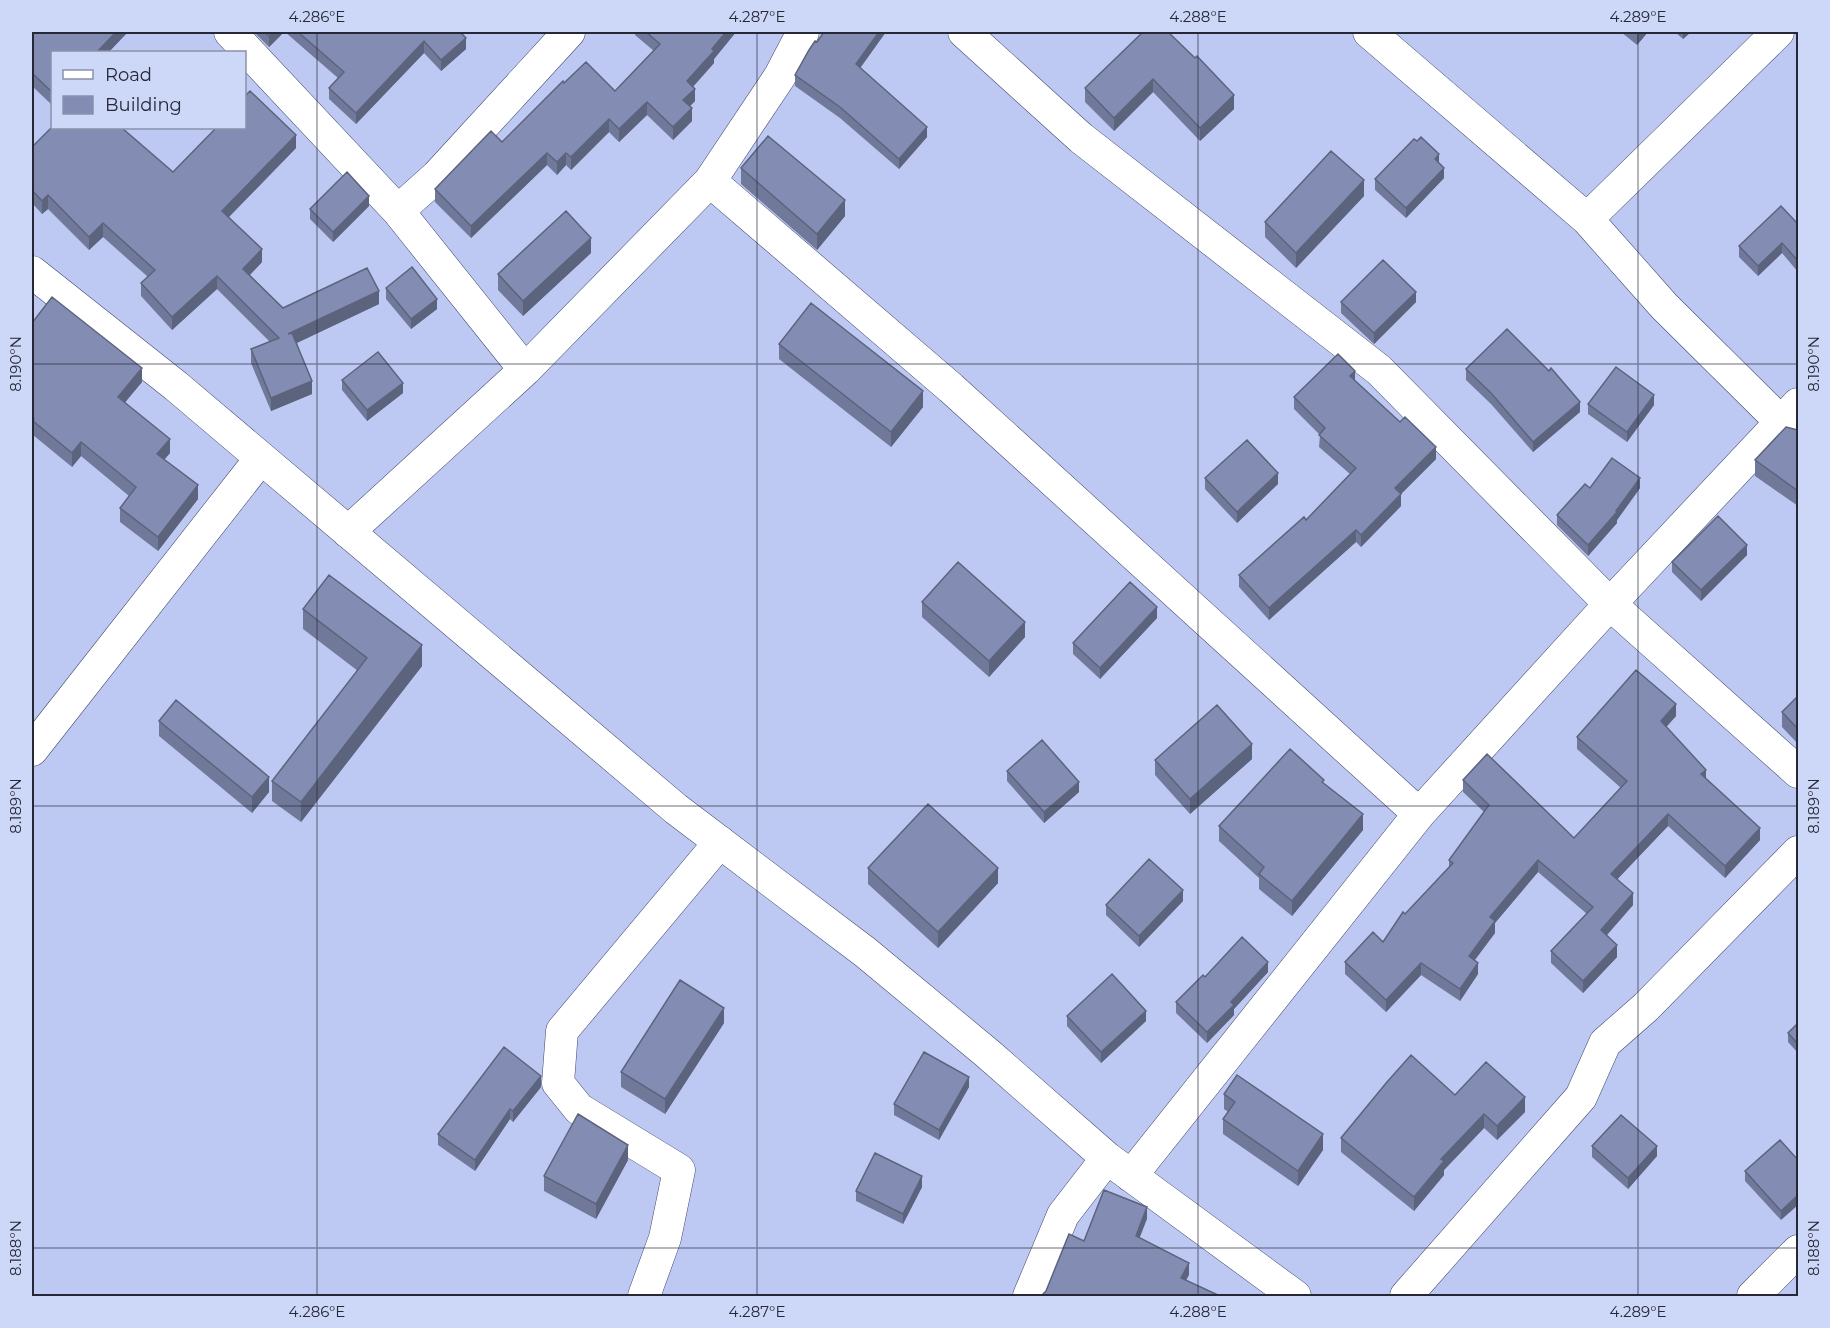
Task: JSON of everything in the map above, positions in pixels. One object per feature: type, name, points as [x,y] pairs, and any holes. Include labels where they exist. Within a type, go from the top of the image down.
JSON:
[{"type":"street","points":[[230,32],[398,211],[525,370]]},
{"type":"street","points":[[398,211],[437,176],[570,32]]},
{"type":"street","points":[[348,532],[525,370],[710,182],[780,76],[802,32]]},
{"type":"street","points":[[964,32],[1081,138],[1379,370],[1610,604],[1798,772]]},
{"type":"street","points":[[1029,1296],[1063,1215],[1119,1167],[1419,814],[1610,604],[1793,418],[1664,306],[1587,219],[1369,32]]},
{"type":"street","points":[[1587,219],[1778,32]]},
{"type":"street","points":[[710,182],[951,388],[1419,814]]},
{"type":"street","points":[[37,287],[176,386],[676,809],[874,959],[1119,1167],[1295,1296]]},
{"type":"street","points":[[32,750],[261,458]]},
{"type":"street","points":[[644,1296],[665,1238],[679,1170],[579,1109],[558,1083],[562,1031],[720,842]]},
{"type":"street","points":[[1406,1296],[1581,1097],[1605,1043],[1646,1007],[1798,852]]},
{"type":"street","points":[[1753,1296],[1798,1251]]},
{"type":"building","points":[[32,32],[116,32],[98,51],[51,51],[51,91],[32,73]]},
{"type":"building","points":[[298,32],[460,32],[466,38],[441,60],[424,41],[356,113],[329,88],[344,72]]},
{"type":"building","points":[[646,32],[726,32],[712,49],[714,51],[687,81],[695,89],[683,100],[692,108],[673,127],[647,102],[619,129],[609,119],[571,157],[566,153],[557,162],[547,153],[471,226],[435,189],[491,131],[502,142],[563,81],[564,83],[586,62],[615,91],[660,44]]},
{"type":"building","points":[[824,32],[879,32],[856,64],[927,127],[899,159],[840,107],[795,75],[815,41],[817,42]]},
{"type":"building","points":[[1143,32],[1168,32],[1195,58],[1197,56],[1234,95],[1200,128],[1153,79],[1114,118],[1085,88]]},
{"type":"building","points":[[250,91],[296,135],[222,211],[262,249],[243,269],[283,308],[367,268],[379,291],[288,334],[292,333],[312,381],[271,398],[251,349],[279,338],[217,276],[172,317],[141,283],[155,270],[103,223],[89,237],[48,195],[42,201],[32,190],[32,147],[51,128],[123,129],[173,172],[215,129],[246,129],[246,95]]},
{"type":"building","points":[[768,136],[845,200],[817,234],[741,168]]},
{"type":"building","points":[[1421,137],[1439,154],[1435,159],[1444,168],[1406,208],[1375,179],[1414,139],[1417,141]]},
{"type":"building","points":[[1331,151],[1364,180],[1296,253],[1265,222]]},
{"type":"building","points":[[347,172],[369,196],[333,232],[310,209]]},
{"type":"building","points":[[1781,206],[1798,224],[1798,261],[1782,243],[1758,266],[1739,246]]},
{"type":"building","points":[[566,211],[591,238],[523,301],[498,274]]},
{"type":"building","points":[[1383,260],[1416,292],[1374,333],[1341,302]]},
{"type":"building","points":[[412,267],[437,299],[411,319],[386,288]]},
{"type":"building","points":[[52,297],[142,368],[118,397],[170,439],[157,454],[198,485],[158,537],[120,508],[136,487],[81,442],[72,453],[33,421],[32,323]]},
{"type":"building","points":[[811,303],[923,391],[891,432],[779,344]]},
{"type":"building","points":[[1507,329],[1549,371],[1551,368],[1580,402],[1533,442],[1491,393],[1466,369]]},
{"type":"building","points":[[378,352],[403,383],[367,410],[342,380]]},
{"type":"building","points":[[1338,354],[1355,371],[1350,376],[1400,422],[1405,417],[1436,447],[1395,488],[1401,494],[1361,535],[1356,530],[1269,608],[1239,575],[1304,517],[1306,520],[1356,468],[1319,435],[1325,428],[1294,397]]},
{"type":"building","points":[[1616,367],[1654,395],[1627,432],[1588,404]]},
{"type":"building","points":[[1786,427],[1798,430],[1798,491],[1755,460]]},
{"type":"building","points":[[1247,440],[1278,473],[1237,512],[1205,478]]},
{"type":"building","points":[[1612,458],[1640,478],[1617,512],[1588,545],[1557,515],[1585,484],[1590,488]]},
{"type":"building","points":[[1718,516],[1747,545],[1701,590],[1672,562]]},
{"type":"building","points":[[958,562],[1025,622],[989,661],[922,602]]},
{"type":"building","points":[[329,575],[422,645],[301,802],[272,781],[367,658],[303,609]]},
{"type":"building","points":[[1130,582],[1157,607],[1100,668],[1073,643]]},
{"type":"building","points":[[1636,670],[1676,704],[1661,721],[1706,770],[1701,774],[1760,828],[1725,866],[1668,814],[1611,874],[1633,893],[1601,930],[1617,945],[1583,981],[1551,951],[1593,907],[1538,860],[1490,917],[1495,921],[1469,956],[1478,963],[1460,989],[1421,963],[1386,1000],[1345,962],[1373,932],[1383,942],[1403,912],[1405,914],[1453,863],[1449,860],[1489,805],[1463,780],[1487,754],[1574,838],[1627,781],[1577,737]]},
{"type":"building","points":[[1798,696],[1798,729],[1782,712]]},
{"type":"building","points":[[176,700],[269,777],[252,797],[159,721]]},
{"type":"building","points":[[1217,705],[1252,744],[1190,799],[1155,760]]},
{"type":"building","points":[[1042,740],[1079,782],[1044,812],[1007,771]]},
{"type":"building","points":[[1290,749],[1324,780],[1322,782],[1363,814],[1292,901],[1259,874],[1264,867],[1219,826]]},
{"type":"building","points":[[928,804],[998,868],[938,932],[868,868]]},
{"type":"building","points":[[1149,859],[1183,890],[1139,936],[1106,905]]},
{"type":"building","points":[[1242,937],[1268,962],[1231,1002],[1234,1005],[1207,1032],[1176,1002],[1203,975],[1205,977]]},
{"type":"building","points":[[1112,974],[1146,1011],[1101,1052],[1067,1016]]},
{"type":"building","points":[[680,980],[724,1008],[665,1099],[621,1072]]},
{"type":"building","points":[[1798,1023],[1798,1044],[1788,1033]]},
{"type":"building","points":[[504,1047],[541,1076],[513,1111],[510,1109],[475,1160],[438,1134]]},
{"type":"building","points":[[924,1052],[969,1077],[939,1130],[894,1104]]},
{"type":"building","points":[[1411,1055],[1455,1095],[1486,1062],[1525,1097],[1497,1126],[1484,1114],[1441,1159],[1444,1161],[1414,1197],[1341,1138]]},
{"type":"building","points":[[1237,1075],[1323,1134],[1298,1171],[1223,1119],[1235,1102],[1224,1094]]},
{"type":"building","points":[[578,1114],[628,1145],[596,1204],[544,1176]]},
{"type":"building","points":[[1621,1115],[1657,1146],[1628,1178],[1592,1146]]},
{"type":"building","points":[[1780,1140],[1798,1160],[1798,1195],[1781,1211],[1745,1171]]},
{"type":"building","points":[[875,1153],[922,1176],[903,1214],[856,1191]]},
{"type":"building","points":[[1104,1190],[1147,1207],[1136,1236],[1189,1263],[1181,1278],[1220,1296],[1041,1296],[1046,1291],[1069,1234],[1084,1241]]}]
